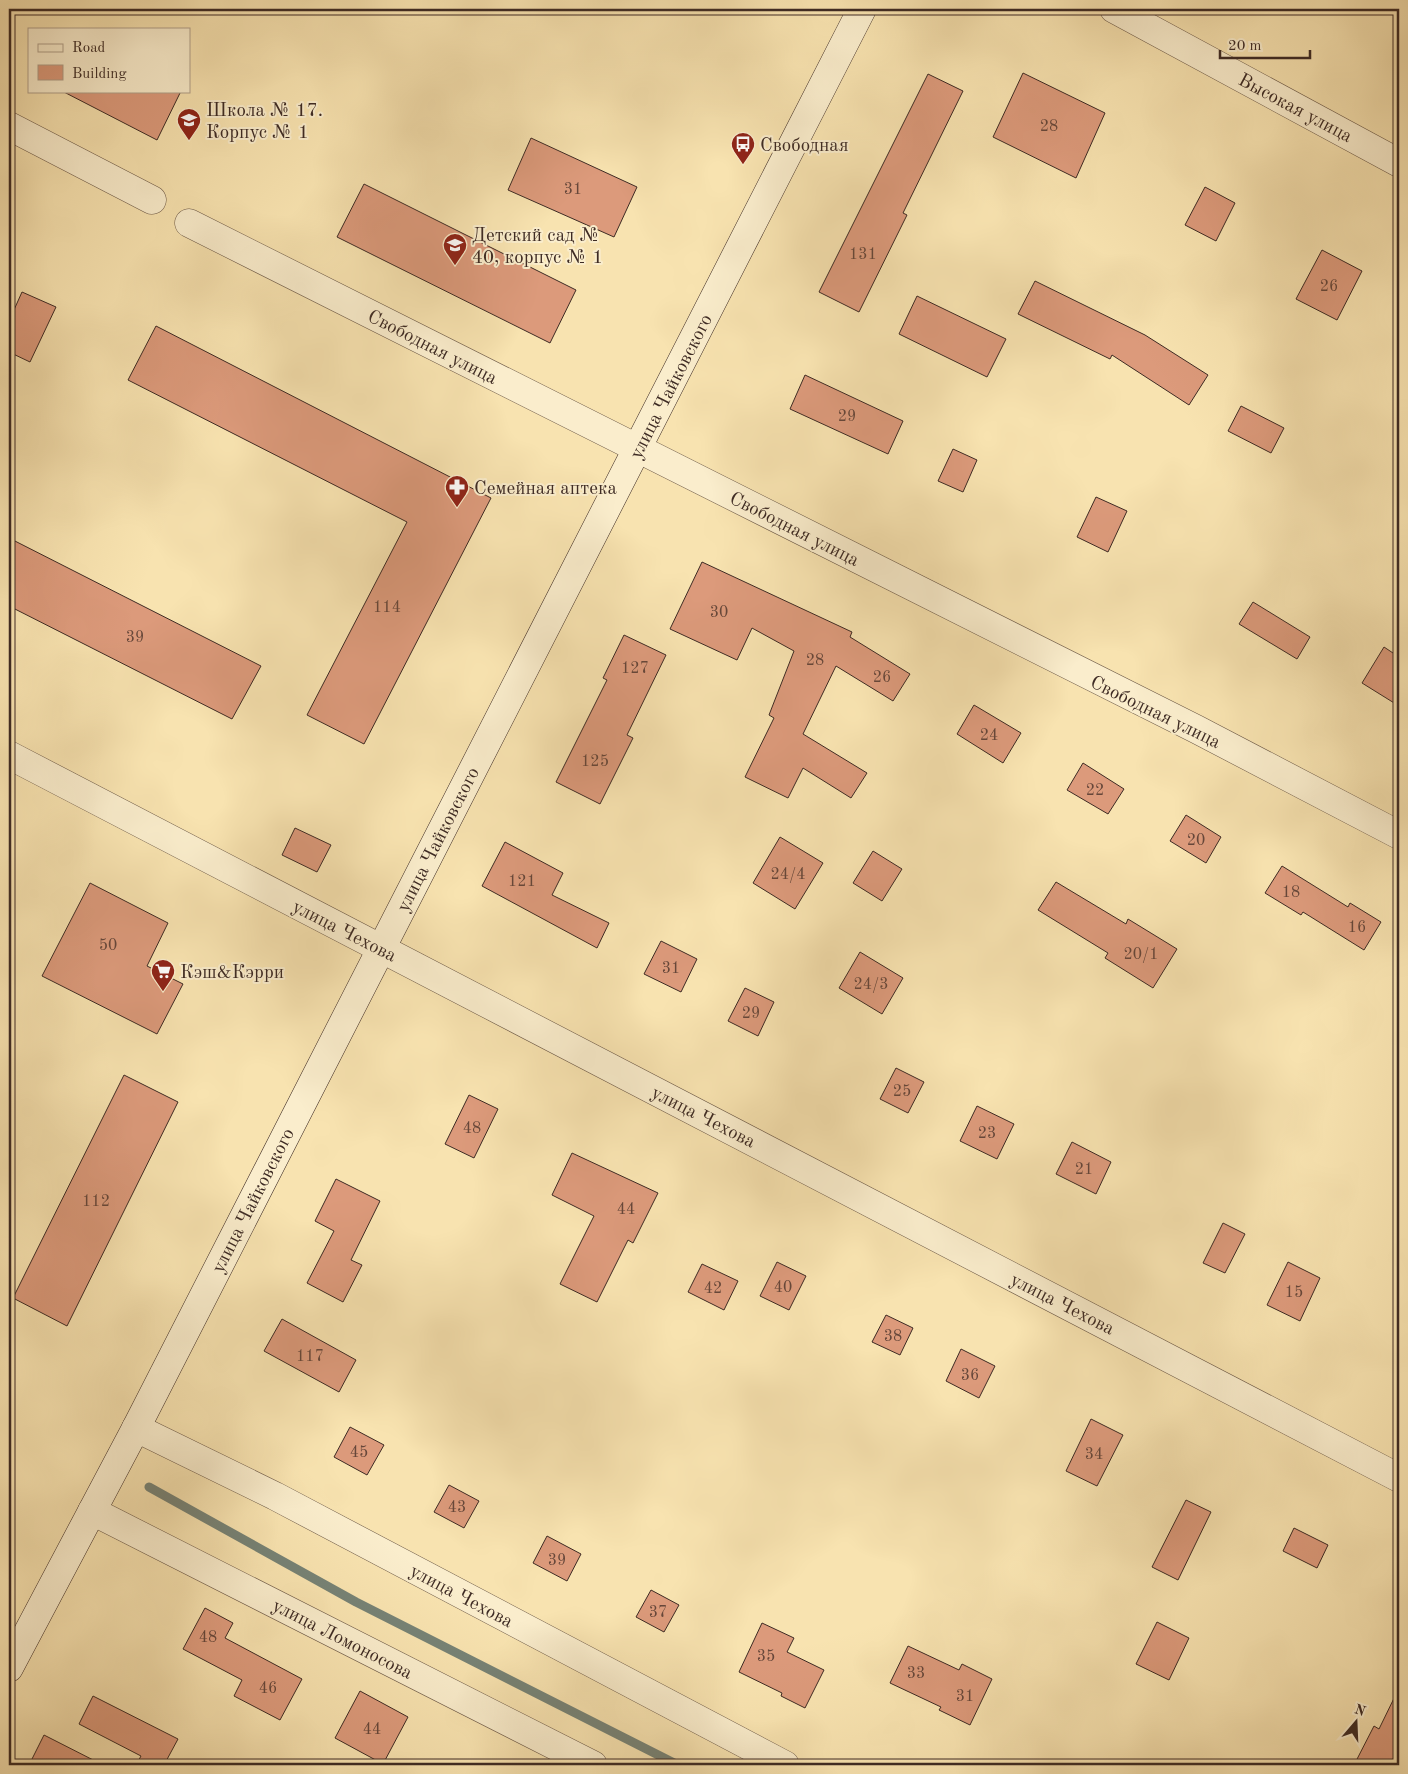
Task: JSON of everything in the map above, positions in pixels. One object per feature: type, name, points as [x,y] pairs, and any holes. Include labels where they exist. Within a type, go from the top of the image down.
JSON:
[{"type":"street","name":"улица Чайковского","points":[[9,1668],[136,1428],[862,9]]},
{"type":"street","name":"Высокая улица","points":[[1114,9],[1399,163]]},
{"type":"street","points":[[9,126],[152,200]]},
{"type":"street","name":"Свободная улица","points":[[189,223],[637,450],[1196,729],[1399,835]]},
{"type":"street","name":"улица Чехова","points":[[9,755],[1399,1478]]},
{"type":"street","name":"улица Чехова","points":[[136,1428],[275,1496],[785,1765]]},
{"type":"street","name":"улица Ломоносова","points":[[92,1511],[593,1765]]},
{"type":"building","points":[[1023,73],[1105,113],[1076,178],[993,137]]},
{"type":"building","points":[[928,74],[963,91],[903,213],[907,215],[859,312],[819,292]]},
{"type":"building","points":[[64,92],[181,92],[157,140]]},
{"type":"building","points":[[531,138],[637,187],[614,237],[508,190]]},
{"type":"building","points":[[364,184],[576,290],[550,343],[337,237]]},
{"type":"building","points":[[1205,187],[1235,203],[1216,241],[1185,225]]},
{"type":"building","points":[[1322,250],[1362,271],[1337,320],[1296,299]]},
{"type":"building","points":[[1035,281],[1145,335],[1208,375],[1189,405],[1112,355],[1110,359],[1018,314]]},
{"type":"building","points":[[22,292],[56,307],[30,362],[9,352],[9,321]]},
{"type":"building","points":[[917,296],[1006,339],[987,377],[899,334]]},
{"type":"building","points":[[156,326],[491,498],[364,744],[307,715],[407,522],[128,380]]},
{"type":"building","points":[[805,375],[903,421],[888,454],[790,409]]},
{"type":"building","points":[[1241,406],[1284,428],[1271,453],[1228,431]]},
{"type":"building","points":[[953,449],[977,460],[963,492],[938,481]]},
{"type":"building","points":[[1096,497],[1127,511],[1108,552],[1077,537]]},
{"type":"building","points":[[9,538],[261,666],[232,719],[9,606]]},
{"type":"building","points":[[702,562],[852,632],[850,637],[910,674],[893,701],[836,666],[803,734],[867,773],[851,798],[803,768],[788,798],[745,777],[774,718],[769,715],[794,651],[752,628],[737,660],[670,629]]},
{"type":"building","points":[[1253,602],[1310,637],[1297,659],[1239,624]]},
{"type":"building","points":[[624,635],[666,655],[627,735],[633,738],[600,804],[556,782],[607,680],[603,678]]},
{"type":"building","points":[[1384,647],[1399,657],[1399,706],[1362,683]]},
{"type":"building","points":[[974,705],[1021,733],[1003,763],[957,734]]},
{"type":"building","points":[[1083,763],[1124,789],[1108,814],[1067,790]]},
{"type":"building","points":[[1186,815],[1221,837],[1206,863],[1170,841]]},
{"type":"building","points":[[295,828],[331,845],[317,872],[282,855]]},
{"type":"building","points":[[780,837],[823,863],[795,909],[753,883]]},
{"type":"building","points":[[505,842],[563,873],[552,895],[609,923],[597,948],[482,886]]},
{"type":"building","points":[[873,851],[902,869],[882,901],[853,883]]},
{"type":"building","points":[[1282,866],[1348,907],[1350,903],[1381,922],[1364,950],[1303,912],[1301,915],[1265,893]]},
{"type":"building","points":[[1056,882],[1126,924],[1128,919],[1177,949],[1153,988],[1105,958],[1108,953],[1038,910]]},
{"type":"building","points":[[90,883],[168,923],[147,966],[183,984],[157,1034],[42,976]]},
{"type":"building","points":[[661,941],[697,959],[681,992],[644,974]]},
{"type":"building","points":[[860,952],[903,978],[882,1014],[839,988]]},
{"type":"building","points":[[745,988],[774,1002],[758,1036],[728,1021]]},
{"type":"building","points":[[896,1068],[924,1082],[908,1113],[880,1099]]},
{"type":"building","points":[[124,1075],[178,1102],[67,1326],[13,1298]]},
{"type":"building","points":[[469,1095],[498,1109],[474,1158],[445,1144]]},
{"type":"building","points":[[977,1106],[1014,1124],[997,1159],[960,1141]]},
{"type":"building","points":[[1072,1142],[1111,1162],[1096,1194],[1056,1174]]},
{"type":"building","points":[[572,1153],[658,1193],[633,1243],[628,1240],[597,1302],[560,1284],[594,1216],[552,1195]]},
{"type":"building","points":[[336,1179],[380,1201],[351,1260],[362,1265],[343,1302],[307,1283],[334,1231],[315,1221]]},
{"type":"building","points":[[1223,1223],[1245,1234],[1225,1273],[1203,1263]]},
{"type":"building","points":[[777,1262],[806,1276],[789,1310],[760,1296]]},
{"type":"building","points":[[1288,1262],[1320,1278],[1300,1321],[1267,1305]]},
{"type":"building","points":[[702,1264],[738,1281],[724,1310],[688,1292]]},
{"type":"building","points":[[886,1315],[913,1328],[900,1355],[872,1342]]},
{"type":"building","points":[[282,1319],[356,1360],[339,1392],[264,1351]]},
{"type":"building","points":[[961,1349],[995,1366],[979,1398],[946,1381]]},
{"type":"building","points":[[1091,1419],[1123,1435],[1097,1486],[1066,1471]]},
{"type":"building","points":[[350,1427],[384,1445],[367,1475],[334,1457]]},
{"type":"building","points":[[449,1485],[479,1501],[464,1528],[434,1512]]},
{"type":"building","points":[[1186,1500],[1211,1512],[1178,1580],[1152,1567]]},
{"type":"building","points":[[1294,1528],[1328,1545],[1317,1568],[1283,1551]]},
{"type":"building","points":[[547,1536],[581,1554],[567,1581],[533,1563]]},
{"type":"building","points":[[651,1590],[679,1605],[664,1632],[636,1617]]},
{"type":"building","points":[[205,1608],[233,1623],[225,1638],[302,1679],[280,1720],[234,1696],[242,1680],[183,1649]]},
{"type":"building","points":[[1157,1622],[1189,1638],[1169,1680],[1136,1664]]},
{"type":"building","points":[[762,1623],[794,1638],[787,1652],[824,1670],[805,1708],[781,1696],[782,1693],[739,1672]]},
{"type":"building","points":[[908,1646],[959,1670],[962,1664],[992,1679],[970,1725],[939,1710],[941,1707],[890,1683]]},
{"type":"building","points":[[1399,1688],[1399,1747],[1390,1765],[1354,1765],[1374,1726],[1379,1729]]},
{"type":"building","points":[[360,1691],[408,1717],[383,1764],[335,1738]]},
{"type":"building","points":[[93,1696],[178,1739],[164,1765],[136,1765],[141,1756],[79,1724]]},
{"type":"building","points":[[44,1735],[103,1765],[29,1765]]},
{"type":"waterway","points":[[149,1487],[356,1602],[678,1765]]},
{"type":"place","name":"Школа № 17. Корпус № 1","points":[[189,141]]},
{"type":"place","name":"Свободная","points":[[743,165]]},
{"type":"place","name":"Детский сад № 40, корпус № 1","points":[[455,266]]},
{"type":"place","name":"Семейная аптека","points":[[457,508]]},
{"type":"place","name":"Кэш&Кэрри","points":[[163,992]]}]
